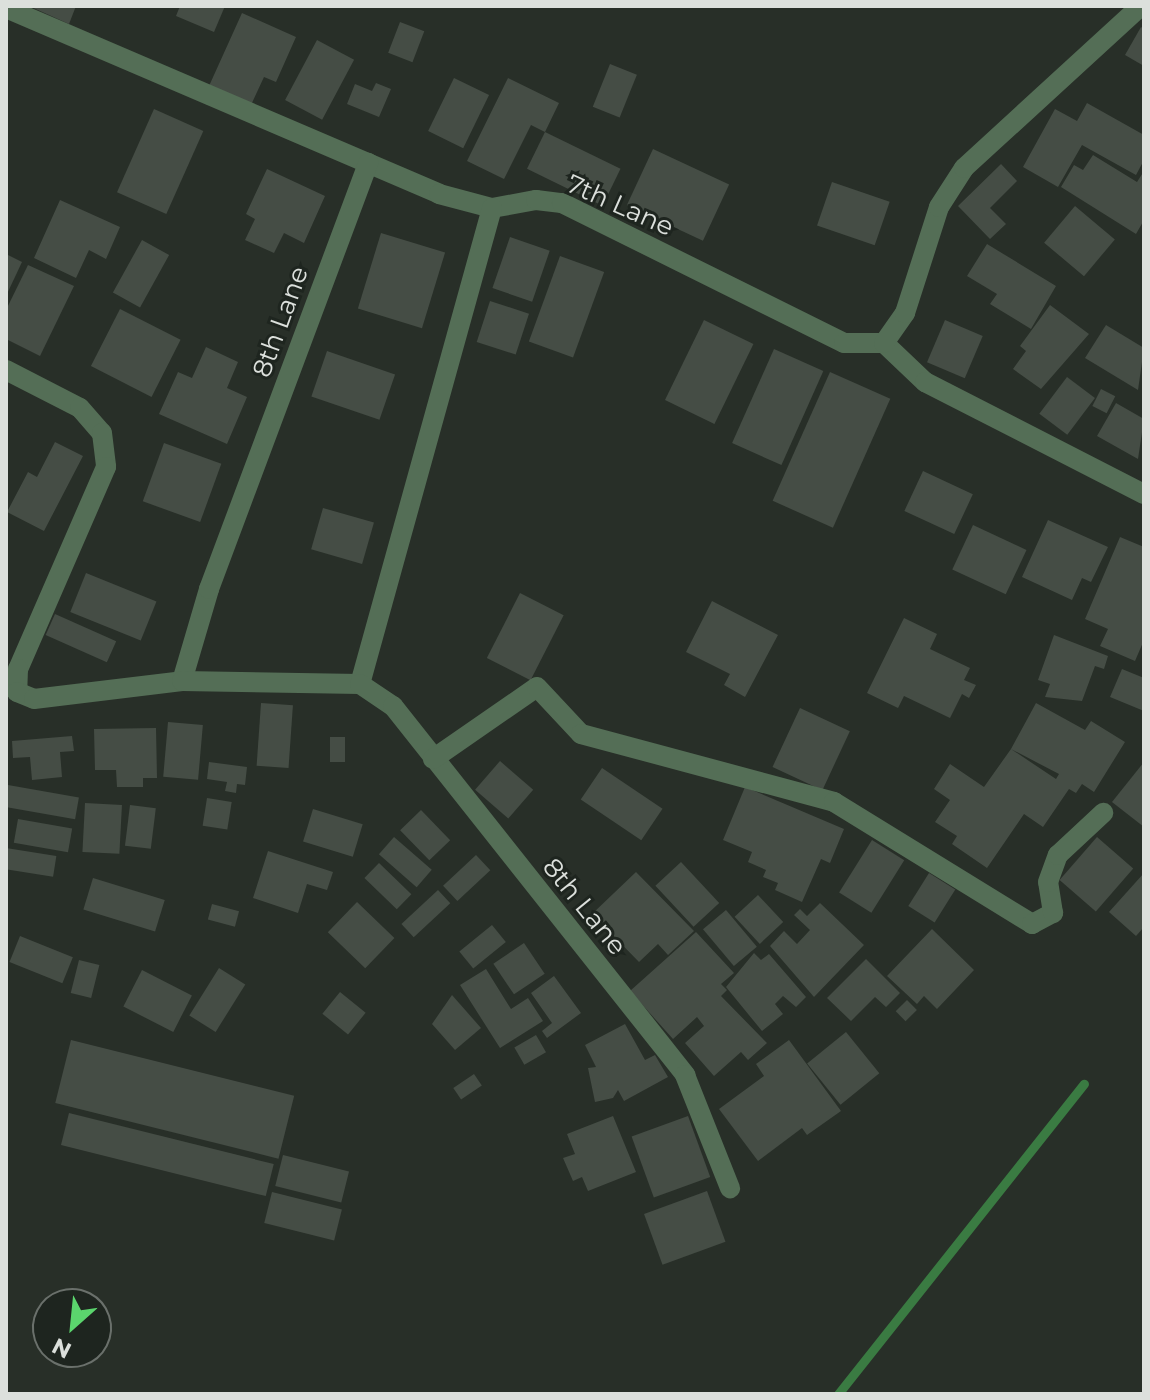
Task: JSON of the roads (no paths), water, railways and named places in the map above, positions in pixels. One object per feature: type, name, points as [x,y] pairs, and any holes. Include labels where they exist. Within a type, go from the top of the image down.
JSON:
[{"type":"street","points":[[1141,6],[964,168],[939,207],[905,313],[884,343],[925,382],[1144,494]]},
{"type":"street","points":[[6,8],[368,163],[492,208],[360,684],[182,681],[34,699],[17,692],[18,669],[106,467],[102,433],[80,408],[6,370]]},
{"type":"street","name":"8th Lane","points":[[182,681],[209,589],[368,163]]},
{"type":"street","name":"7th Lane","points":[[492,208],[536,200],[562,203],[844,343],[884,343]]},
{"type":"street","name":"8th Lane","points":[[360,684],[393,706],[685,1075],[730,1188]]},
{"type":"street","points":[[433,759],[537,687],[581,734],[834,802],[1032,924],[1053,913],[1048,882],[1058,855],[1103,813]]},
{"type":"waterway","points":[[838,1394],[1084,1084]]}]
